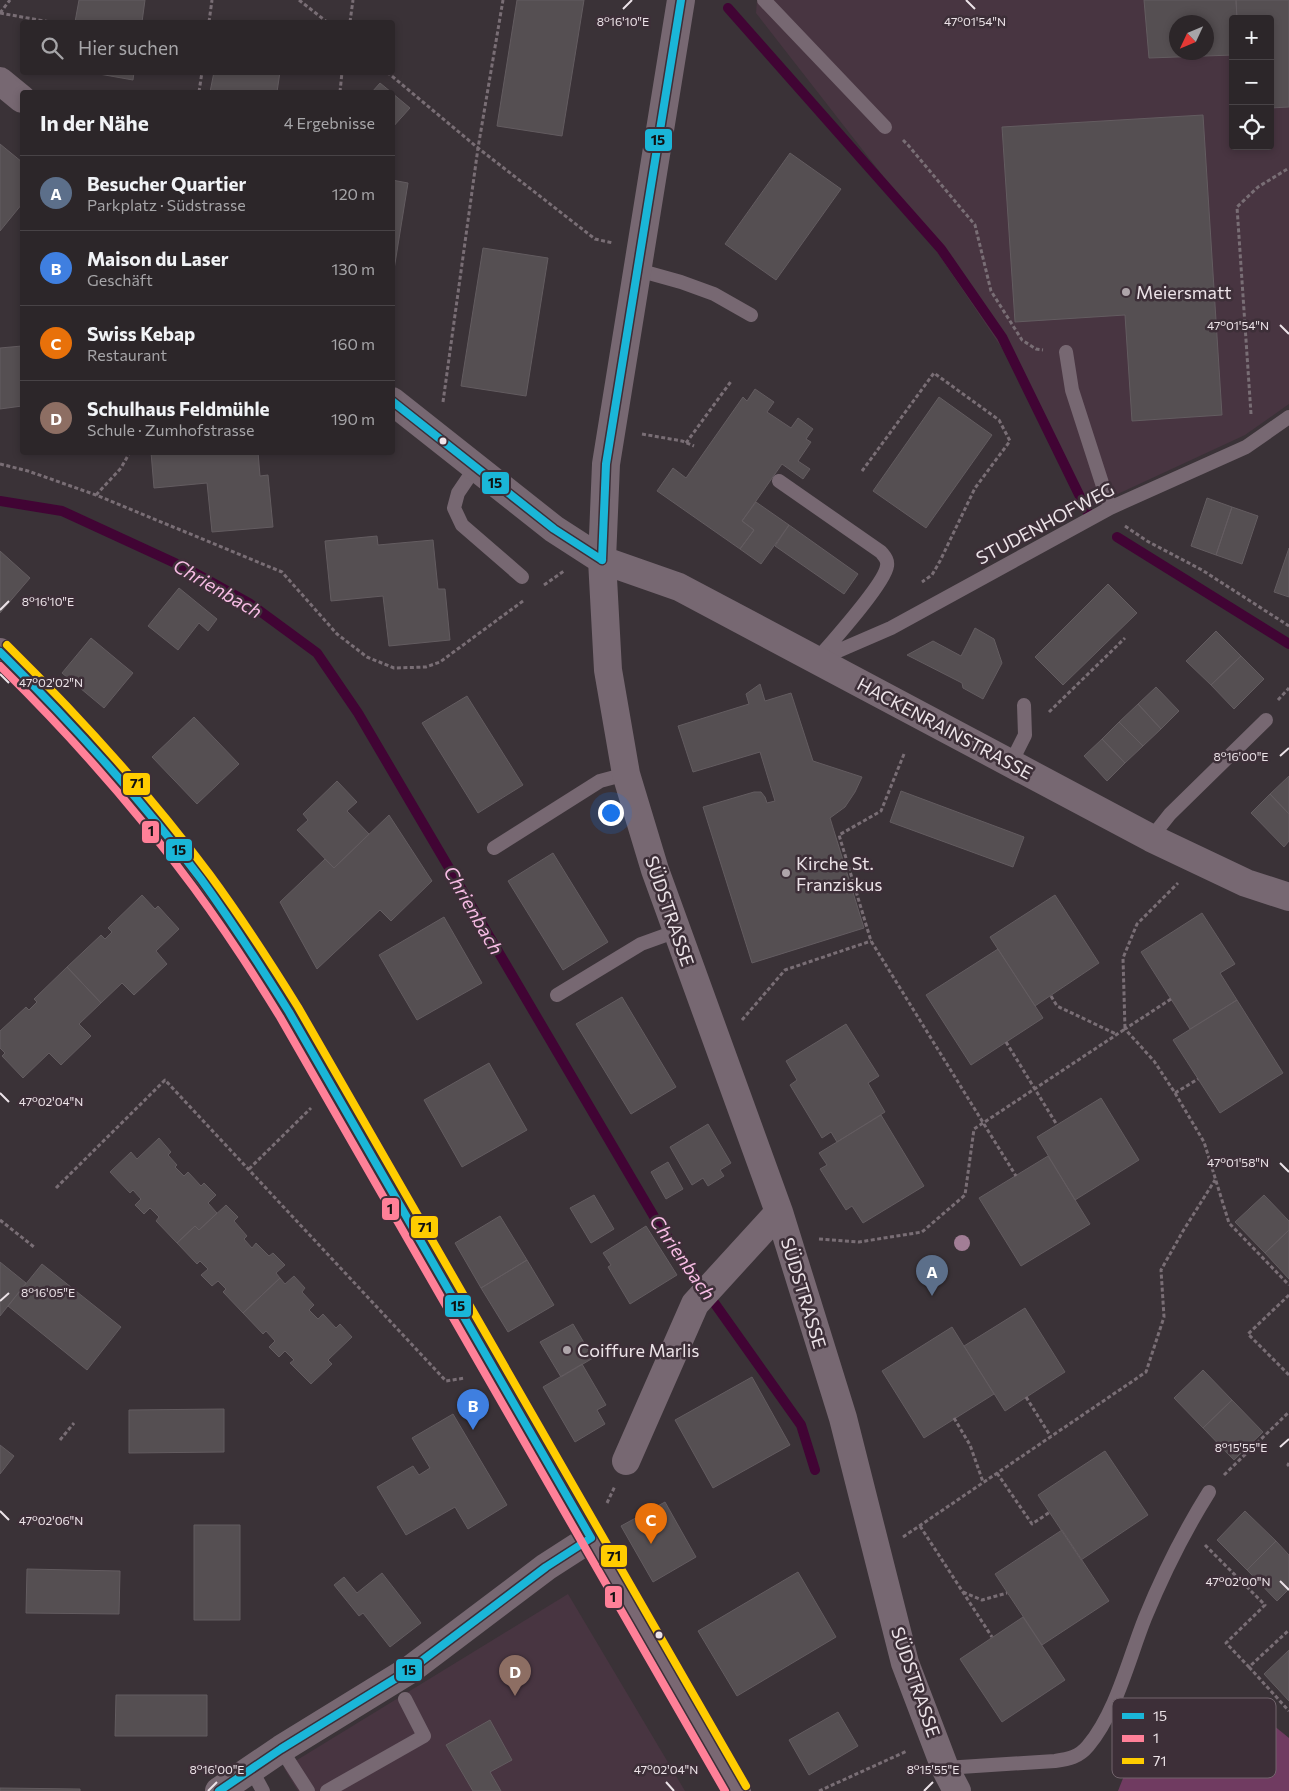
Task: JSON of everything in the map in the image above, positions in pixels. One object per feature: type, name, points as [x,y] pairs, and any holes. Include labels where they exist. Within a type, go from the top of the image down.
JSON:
[{"type":"main road","points":[[0,652],[35,686],[125,785],[200,880],[246,944],[289,1012],[737,1791]]},
{"type":"street","name":"SÜDSTRASSE","points":[[681,0],[606,464],[602,560],[608,670],[626,774],[655,870],[783,1224],[844,1418],[906,1663],[951,1779]]},
{"type":"street","points":[[0,80],[20,97]]},
{"type":"street","name":"HACKENRAINSTRASSE","points":[[395,403],[554,529],[602,560],[678,587],[1151,838],[1246,883],[1289,896]]},
{"type":"street","points":[[626,1461],[704,1294],[783,1224]]},
{"type":"street","points":[[219,1791],[257,1780],[281,1749],[411,1669],[546,1567],[591,1538]]},
{"type":"lane","points":[[764,0],[885,127]]},
{"type":"lane","points":[[638,270],[681,282],[714,294],[751,315]]},
{"type":"lane","points":[[1066,352],[1072,390],[1110,508]]},
{"type":"lane","name":"STUDENHOFWEG","points":[[816,660],[891,628],[1110,508],[1246,447],[1289,417]]},
{"type":"lane","points":[[475,468],[458,493],[454,508],[462,525],[522,577]]},
{"type":"lane","points":[[779,481],[881,552],[888,561],[887,568],[881,579],[816,660]]},
{"type":"lane","points":[[1011,763],[1025,735],[1024,705]]},
{"type":"lane","points":[[1151,838],[1170,814],[1266,720]]},
{"type":"lane","points":[[494,848],[600,781],[626,774]]},
{"type":"lane","points":[[557,995],[641,944],[676,931]]},
{"type":"lane","points":[[1115,1698],[1146,1617],[1174,1553],[1209,1492]]},
{"type":"lane","points":[[327,1791],[424,1736],[405,1699]]},
{"type":"lane","points":[[951,1779],[1072,1758],[1082,1753],[1090,1744],[1112,1705]]},
{"type":"lane","points":[[281,1749],[308,1791]]},
{"type":"path","points":[[10,0],[0,13],[39,20]]},
{"type":"path","points":[[208,20],[212,0]]},
{"type":"path","points":[[300,0],[325,20]]},
{"type":"path","points":[[350,20],[353,0]]},
{"type":"path","points":[[443,404],[478,148],[503,0]]},
{"type":"path","points":[[199,90],[202,75]]},
{"type":"path","points":[[340,90],[342,75]]},
{"type":"path","points":[[392,75],[478,148],[595,239],[619,244]]},
{"type":"path","points":[[885,127],[908,145],[975,225],[991,291],[1022,340],[1036,349],[1066,352]]},
{"type":"path","points":[[1253,442],[1237,207],[1258,187],[1289,168]]},
{"type":"path","points":[[862,471],[934,373],[999,420],[1010,442],[975,488],[932,574],[919,585]]},
{"type":"path","points":[[686,443],[732,380]]},
{"type":"path","points":[[635,434],[682,441],[694,446]]},
{"type":"path","points":[[96,495],[122,468],[128,455]]},
{"type":"path","points":[[0,464],[28,471],[96,495],[282,572],[337,634],[367,657],[394,668],[426,667],[440,662],[530,596]]},
{"type":"path","points":[[1110,508],[1124,525],[1147,541],[1202,570],[1289,626]]},
{"type":"path","points":[[537,591],[567,568]]},
{"type":"path","points":[[1025,735],[1125,638]]},
{"type":"path","points":[[904,754],[881,811],[839,835],[871,941],[1016,1176]]},
{"type":"path","points":[[1195,858],[1185,875],[1137,924],[1122,958],[1126,1029],[1154,1061],[1204,1142],[1229,1223],[1289,1285]]},
{"type":"path","points":[[719,1046],[785,970],[871,941]]},
{"type":"path","points":[[1050,996],[1057,1006],[1117,1034]]},
{"type":"path","points":[[783,1224],[859,1242],[922,1232],[965,1195],[974,1129],[1171,999]]},
{"type":"path","points":[[1006,1042],[1057,1125]]},
{"type":"path","points":[[1175,1093],[1198,1078]]},
{"type":"path","points":[[56,1188],[165,1080],[446,1381],[468,1378]]},
{"type":"path","points":[[249,1170],[312,1107]]},
{"type":"path","points":[[899,1540],[1146,1372],[1164,1317],[1161,1270],[1215,1180]]},
{"type":"path","points":[[0,1220],[34,1247]]},
{"type":"path","points":[[1289,1295],[1248,1334],[1289,1375]]},
{"type":"path","points":[[1026,1397],[1051,1437]]},
{"type":"path","points":[[1230,1470],[1289,1412]]},
{"type":"path","points":[[954,1418],[970,1445],[984,1482]]},
{"type":"path","points":[[60,1440],[74,1423]]},
{"type":"path","points":[[591,1538],[626,1461]]},
{"type":"path","points":[[998,1473],[1032,1524],[1050,1512]]},
{"type":"path","points":[[920,1526],[992,1637]]},
{"type":"path","points":[[1202,1542],[1265,1605],[1226,1643],[1289,1710]]},
{"type":"path","points":[[963,1592],[982,1600],[1007,1593]]},
{"type":"path","points":[[1249,1667],[1289,1630]]},
{"type":"path","points":[[819,1791],[908,1751]]},
{"type":"shaded area","name":"Meiersmatt","points":[[757,0],[1289,0],[1289,404],[1245,435],[1081,511],[1024,381],[904,203],[756,13]]},
{"type":"shaded area","points":[[568,1594],[685,1791],[298,1791],[284,1768]]},
{"type":"shaded area","points":[[1276,1727],[1289,1738],[1289,1791],[1118,1791],[1123,1778],[1276,1778]]},
{"type":"building","points":[[79,0],[145,0],[142,20],[75,20]]},
{"type":"building","points":[[517,0],[584,0],[562,136],[497,126]]},
{"type":"building","points":[[1144,0],[1236,0],[1237,15],[1229,15],[1229,55],[1214,56],[1214,15],[1169,15],[1169,57],[1149,58]]},
{"type":"building","points":[[1236,0],[1289,0],[1289,107],[1274,108],[1274,15],[1237,15]]},
{"type":"building","points":[[105,75],[134,75],[133,80]]},
{"type":"building","points":[[213,75],[280,75],[277,90],[210,90]]},
{"type":"building","points":[[380,83],[389,90],[374,90]]},
{"type":"building","points":[[395,96],[410,108],[395,125]]},
{"type":"building","points":[[1203,115],[1222,415],[1132,421],[1125,315],[1015,322],[1002,127]]},
{"type":"building","points":[[0,144],[20,160],[20,206],[0,231]]},
{"type":"building","points":[[790,153],[841,189],[776,280],[725,244]]},
{"type":"building","points":[[395,181],[408,183],[395,263]]},
{"type":"building","points":[[483,248],[548,258],[526,396],[461,386]]},
{"type":"building","points":[[20,346],[20,406],[0,409],[0,348]]},
{"type":"building","points":[[755,389],[774,402],[767,412],[791,428],[798,418],[813,429],[806,439],[811,442],[798,461],[810,469],[803,479],[782,464],[742,521],[754,530],[740,549],[657,491],[673,468],[686,478],[743,397],[747,401]]},
{"type":"building","points":[[939,397],[992,435],[926,528],[873,491]]},
{"type":"building","points":[[151,455],[258,455],[260,476],[268,475],[273,527],[212,532],[207,483],[154,488]]},
{"type":"building","points":[[1207,498],[1232,507],[1216,555],[1191,546]]},
{"type":"building","points":[[756,502],[789,525],[761,564],[740,549],[754,530],[742,521]]},
{"type":"building","points":[[1232,507],[1258,516],[1242,564],[1216,555]]},
{"type":"building","points":[[789,525],[858,574],[844,594],[775,546]]},
{"type":"building","points":[[377,536],[378,545],[433,540],[438,589],[445,589],[450,640],[389,646],[383,596],[331,601],[325,541]]},
{"type":"building","points":[[1289,548],[1289,597],[1274,592]]},
{"type":"building","points":[[0,551],[30,578],[0,613]]},
{"type":"building","points":[[1108,584],[1137,613],[1063,685],[1035,657]]},
{"type":"building","points":[[179,588],[217,619],[208,631],[199,623],[178,650],[148,626]]},
{"type":"building","points":[[975,628],[994,639],[1002,663],[983,699],[963,688],[962,683],[907,655],[933,641],[961,656]]},
{"type":"building","points":[[1216,631],[1241,656],[1211,685],[1186,661]]},
{"type":"building","points":[[91,638],[133,673],[104,708],[62,673]]},
{"type":"building","points":[[1241,656],[1264,679],[1234,709],[1211,685]]},
{"type":"building","name":"Kirche St. Franziskus","points":[[760,684],[765,701],[791,693],[813,761],[862,777],[845,807],[830,818],[864,928],[752,963],[703,807],[754,792],[761,792],[767,803],[775,801],[760,752],[693,772],[678,726],[749,704],[746,694]]},
{"type":"building","points":[[1156,687],[1179,711],[1161,729],[1138,704]]},
{"type":"building","points":[[467,696],[523,785],[478,813],[422,723]]},
{"type":"building","points":[[1138,704],[1161,729],[1143,746],[1119,722]]},
{"type":"building","points":[[194,717],[239,764],[197,804],[152,757]]},
{"type":"building","points":[[1119,722],[1143,746],[1125,763],[1102,739]]},
{"type":"building","points":[[1102,739],[1125,763],[1107,781],[1084,756]]},
{"type":"building","points":[[1289,776],[1289,814],[1270,794]]},
{"type":"building","points":[[337,781],[357,802],[347,811],[369,834],[334,868],[297,830],[308,820],[303,814]]},
{"type":"building","points":[[901,791],[1024,837],[1013,867],[890,822]]},
{"type":"building","points":[[1270,794],[1289,814],[1289,841],[1284,847],[1251,813]]},
{"type":"building","points":[[389,815],[432,881],[391,921],[380,910],[317,969],[280,902],[325,859],[334,868]]},
{"type":"building","points":[[553,853],[608,942],[563,970],[508,881]]},
{"type":"building","points":[[142,895],[155,909],[158,906],[179,929],[156,951],[167,964],[134,995],[122,983],[101,1003],[67,967],[101,935],[105,939],[112,932],[108,928]]},
{"type":"building","points":[[1055,895],[1099,963],[1035,1006],[990,937]]},
{"type":"building","points":[[1202,913],[1235,964],[1220,973],[1237,1000],[1190,1029],[1141,952]]},
{"type":"building","points":[[444,917],[482,983],[417,1020],[379,955]]},
{"type":"building","points":[[998,949],[1043,1018],[971,1065],[926,995]]},
{"type":"building","points":[[67,967],[101,1003],[79,1024],[91,1036],[61,1065],[49,1053],[23,1078],[2,1056],[5,1053],[0,1048],[0,1031],[26,1007],[29,1010],[37,1002],[34,999]]},
{"type":"building","points":[[622,997],[676,1087],[631,1114],[576,1024]]},
{"type":"building","points":[[1237,1000],[1283,1073],[1220,1113],[1173,1040]]},
{"type":"building","points":[[846,1024],[879,1076],[868,1083],[885,1112],[837,1142],[831,1132],[822,1138],[790,1085],[797,1080],[786,1061]]},
{"type":"building","points":[[489,1063],[527,1130],[462,1167],[424,1100]]},
{"type":"building","points":[[1101,1098],[1139,1160],[1075,1200],[1037,1137]]},
{"type":"building","points":[[881,1115],[924,1186],[863,1223],[852,1206],[846,1210],[820,1169],[827,1165],[819,1153]]},
{"type":"building","points":[[708,1124],[731,1163],[720,1170],[724,1176],[708,1186],[703,1178],[692,1185],[670,1147]]},
{"type":"building","points":[[159,1138],[171,1152],[168,1155],[177,1165],[175,1167],[184,1176],[188,1172],[201,1186],[204,1183],[216,1195],[208,1203],[217,1213],[199,1230],[195,1226],[177,1243],[156,1221],[159,1217],[150,1208],[144,1214],[135,1205],[141,1199],[133,1190],[130,1193],[110,1172],[131,1152],[137,1159]]},
{"type":"building","points":[[1048,1156],[1090,1224],[1021,1266],[979,1198]]},
{"type":"building","points":[[668,1162],[683,1189],[666,1199],[651,1172]]},
{"type":"building","points":[[594,1195],[614,1229],[591,1243],[570,1208]]},
{"type":"building","points":[[1264,1195],[1289,1221],[1289,1230],[1265,1253],[1235,1222]]},
{"type":"building","points":[[226,1205],[238,1217],[234,1221],[247,1236],[244,1239],[252,1248],[256,1243],[269,1256],[273,1253],[285,1265],[276,1273],[280,1278],[243,1313],[223,1292],[226,1289],[218,1281],[212,1286],[201,1275],[208,1269],[200,1261],[197,1264],[177,1243],[195,1226],[199,1230]]},
{"type":"building","points":[[500,1216],[527,1260],[481,1288],[455,1243]]},
{"type":"building","points":[[646,1226],[677,1275],[630,1304],[608,1267],[611,1265],[603,1253]]},
{"type":"building","points":[[1289,1230],[1289,1279],[1265,1253]]},
{"type":"building","points":[[527,1260],[554,1305],[508,1332],[481,1288]]},
{"type":"building","points":[[0,1262],[26,1283],[0,1316]]},
{"type":"building","points":[[42,1264],[121,1327],[87,1370],[8,1306]]},
{"type":"building","points":[[294,1276],[305,1288],[302,1292],[314,1305],[309,1310],[318,1319],[323,1314],[336,1328],[340,1324],[352,1337],[328,1360],[332,1364],[311,1384],[290,1363],[294,1360],[285,1351],[279,1357],[269,1347],[275,1341],[266,1331],[263,1334],[243,1313],[280,1278],[285,1284]]},
{"type":"building","points":[[1025,1308],[1065,1372],[1005,1411],[964,1346]]},
{"type":"building","name":"Coiffure Marlis","points":[[573,1324],[593,1358],[561,1377],[540,1342]]},
{"type":"building","points":[[952,1327],[994,1394],[924,1438],[882,1371]]},
{"type":"building","points":[[582,1364],[606,1405],[597,1410],[605,1424],[575,1442],[543,1387]]},
{"type":"building","points":[[1203,1370],[1232,1400],[1203,1428],[1174,1398]]},
{"type":"building","points":[[752,1377],[790,1445],[713,1488],[675,1420]]},
{"type":"building","points":[[1232,1400],[1263,1432],[1234,1460],[1203,1428]]},
{"type":"building","points":[[224,1409],[224,1452],[129,1453],[129,1410]]},
{"type":"building","points":[[453,1414],[507,1505],[468,1529],[455,1507],[406,1535],[377,1487],[413,1466],[419,1475],[430,1468],[412,1438]]},
{"type":"building","points":[[0,1445],[14,1456],[0,1474]]},
{"type":"building","points":[[1105,1451],[1148,1515],[1081,1560],[1038,1495]]},
{"type":"building","points":[[665,1502],[696,1557],[653,1582],[621,1526]]},
{"type":"building","points":[[1245,1511],[1276,1541],[1247,1570],[1217,1540]]},
{"type":"building","points":[[194,1525],[240,1525],[240,1620],[194,1620]]},
{"type":"building","points":[[1062,1530],[1109,1601],[1042,1645],[995,1574]]},
{"type":"building","points":[[1276,1541],[1289,1555],[1289,1589],[1277,1601],[1247,1570]]},
{"type":"building","points":[[27,1569],[120,1571],[119,1614],[26,1613]]},
{"type":"building","points":[[798,1572],[836,1637],[737,1696],[698,1631]]},
{"type":"building","points":[[382,1573],[421,1623],[390,1647],[363,1613],[359,1616],[334,1585],[344,1577],[357,1593]]},
{"type":"building","points":[[1023,1617],[1065,1680],[1002,1722],[960,1659]]},
{"type":"building","points":[[1289,1650],[1289,1701],[1264,1674]]},
{"type":"building","points":[[116,1695],[207,1695],[207,1736],[115,1736]]},
{"type":"building","points":[[838,1712],[858,1746],[809,1775],[789,1740]]},
{"type":"building","points":[[490,1720],[512,1760],[490,1772],[501,1791],[473,1791],[446,1745]]},
{"type":"building","points":[[0,1788],[80,1789],[80,1791],[0,1791]]},
{"type":"waterway","points":[[728,8],[941,249],[1002,337],[1089,515]]},
{"type":"waterway","name":"Chrienbach","points":[[0,501],[62,511],[188,569],[249,603],[317,653],[358,713],[659,1225],[801,1425],[815,1470]]},
{"type":"waterway","points":[[1117,537],[1289,644]]},
{"type":"transit line","name":"15","points":[[602,560],[606,464],[681,0]]},
{"type":"transit line","name":"15","points":[[395,403],[554,529],[602,560]]},
{"type":"transit line","name":"71","points":[[7,645],[87,728],[163,815],[210,875],[266,957],[298,1007],[746,1786]]},
{"type":"transit line","name":"15","points":[[0,652],[53,706],[130,790],[201,879],[235,928],[289,1012],[591,1538]]},
{"type":"transit line","name":"1","points":[[0,666],[52,719],[126,801],[172,859],[249,968],[280,1017],[725,1791]]},
{"type":"transit line","name":"15","points":[[219,1791],[281,1749],[411,1669],[546,1567],[591,1538]]},
{"type":"place","name":"Meiersmatt","points":[[1126,292]]},
{"type":"place","name":"Kirche St. Franziskus","points":[[786,873]]},
{"type":"place","name":"Besucher Quartier","points":[[932,1296]]},
{"type":"place","name":"Coiffure Marlis","points":[[567,1350]]},
{"type":"place","name":"Maison du Laser","points":[[473,1430]]},
{"type":"place","name":"Swiss Kebap","points":[[651,1544]]},
{"type":"place","name":"Schulhaus Feldmühle","points":[[515,1696]]}]
